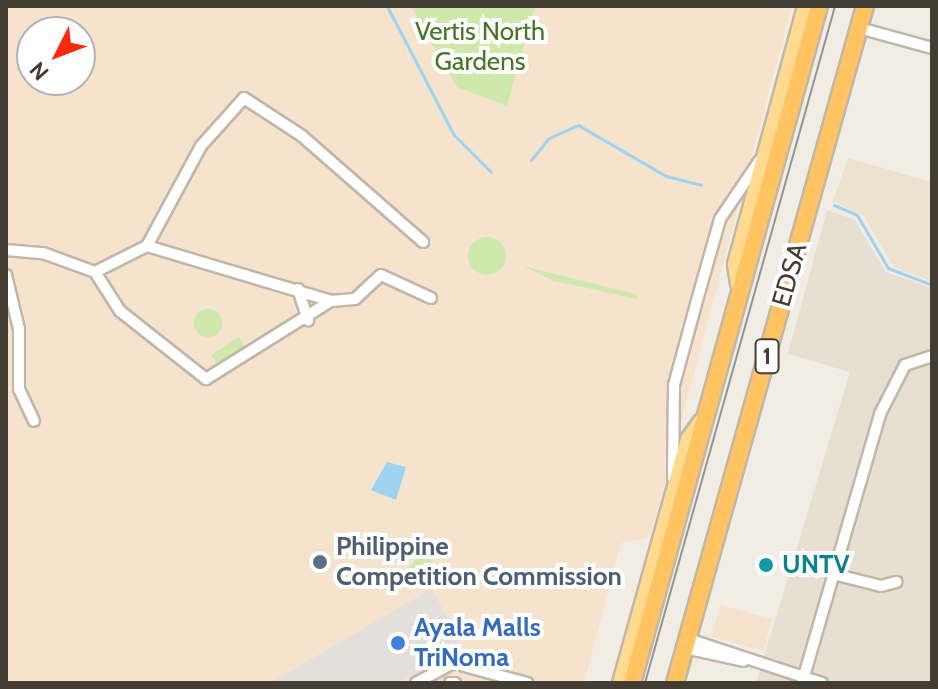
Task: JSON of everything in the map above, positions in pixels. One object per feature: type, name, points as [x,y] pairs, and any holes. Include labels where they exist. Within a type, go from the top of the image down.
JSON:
[{"type":"highway","name":"EDSA","points":[[632,683],[703,442],[701,421],[819,6]]},
{"type":"highway","name":"EDSA","points":[[675,683],[865,6]]},
{"type":"main road","name":"EDSA","points":[[738,284],[735,264],[805,6]]},
{"type":"main road","name":"EDSA","points":[[620,683],[688,439],[701,421]]},
{"type":"street","points":[[859,28],[932,48]]},
{"type":"street","points":[[95,272],[147,246],[201,146],[244,98],[302,136],[423,242]]},
{"type":"street","points":[[673,496],[674,385],[720,219],[765,153]]},
{"type":"street","points":[[147,246],[331,301],[355,299],[381,275],[431,298]]},
{"type":"street","points":[[6,250],[43,253],[95,272],[128,319],[206,379],[308,320],[331,301]]},
{"type":"street","points":[[6,275],[19,329],[19,389],[34,421]]},
{"type":"street","points":[[298,289],[308,320]]},
{"type":"street","points":[[803,680],[837,575],[888,392],[905,365],[932,356]]},
{"type":"street","points":[[837,575],[881,586],[896,582]]},
{"type":"street","points":[[686,643],[803,680],[822,683]]},
{"type":"street","points":[[416,683],[453,663],[527,683]]},
{"type":"shaded area","points":[[6,6],[792,6],[654,524],[647,538],[621,543],[584,683],[6,683]]},
{"type":"shaded area","points":[[848,158],[932,182],[932,282],[894,267],[864,216],[833,201]]},
{"type":"shaded area","points":[[827,210],[855,220],[886,272],[932,288],[932,683],[756,683],[850,372],[788,354]]},
{"type":"shaded area","name":"Ayala Malls TriNoma","points":[[431,589],[457,632],[460,653],[397,683],[270,683]]},
{"type":"shaded area","points":[[720,605],[772,619],[764,651],[711,637]]},
{"type":"green space","name":"Vertis North Gardens","points":[[411,6],[535,6],[507,106],[457,87]]},
{"type":"green space","points":[[487,237],[500,243],[506,256],[500,269],[487,275],[474,269],[468,256],[474,243]]},
{"type":"green space","points":[[523,266],[635,294],[638,299],[554,281]]},
{"type":"green space","points":[[208,309],[218,313],[222,323],[218,333],[208,337],[198,333],[194,323],[198,313]]},
{"type":"green space","points":[[239,337],[248,351],[221,369],[211,355]]},
{"type":"green space","points":[[421,549],[432,561],[399,579],[414,562]]},
{"type":"water","points":[[387,462],[406,467],[396,500],[371,490]]},
{"type":"waterway","points":[[387,6],[454,135],[491,172]]},
{"type":"waterway","points":[[531,160],[549,138],[578,125],[666,176],[701,185]]},
{"type":"waterway","points":[[834,205],[857,215],[888,268],[932,285]]},
{"type":"tram line","points":[[645,683],[835,6]]},
{"type":"place","name":"Philippine Competition Commission","points":[[320,562]]},
{"type":"place","name":"UNTV","points":[[766,565]]},
{"type":"place","name":"Ayala Malls TriNoma","points":[[398,643]]}]
